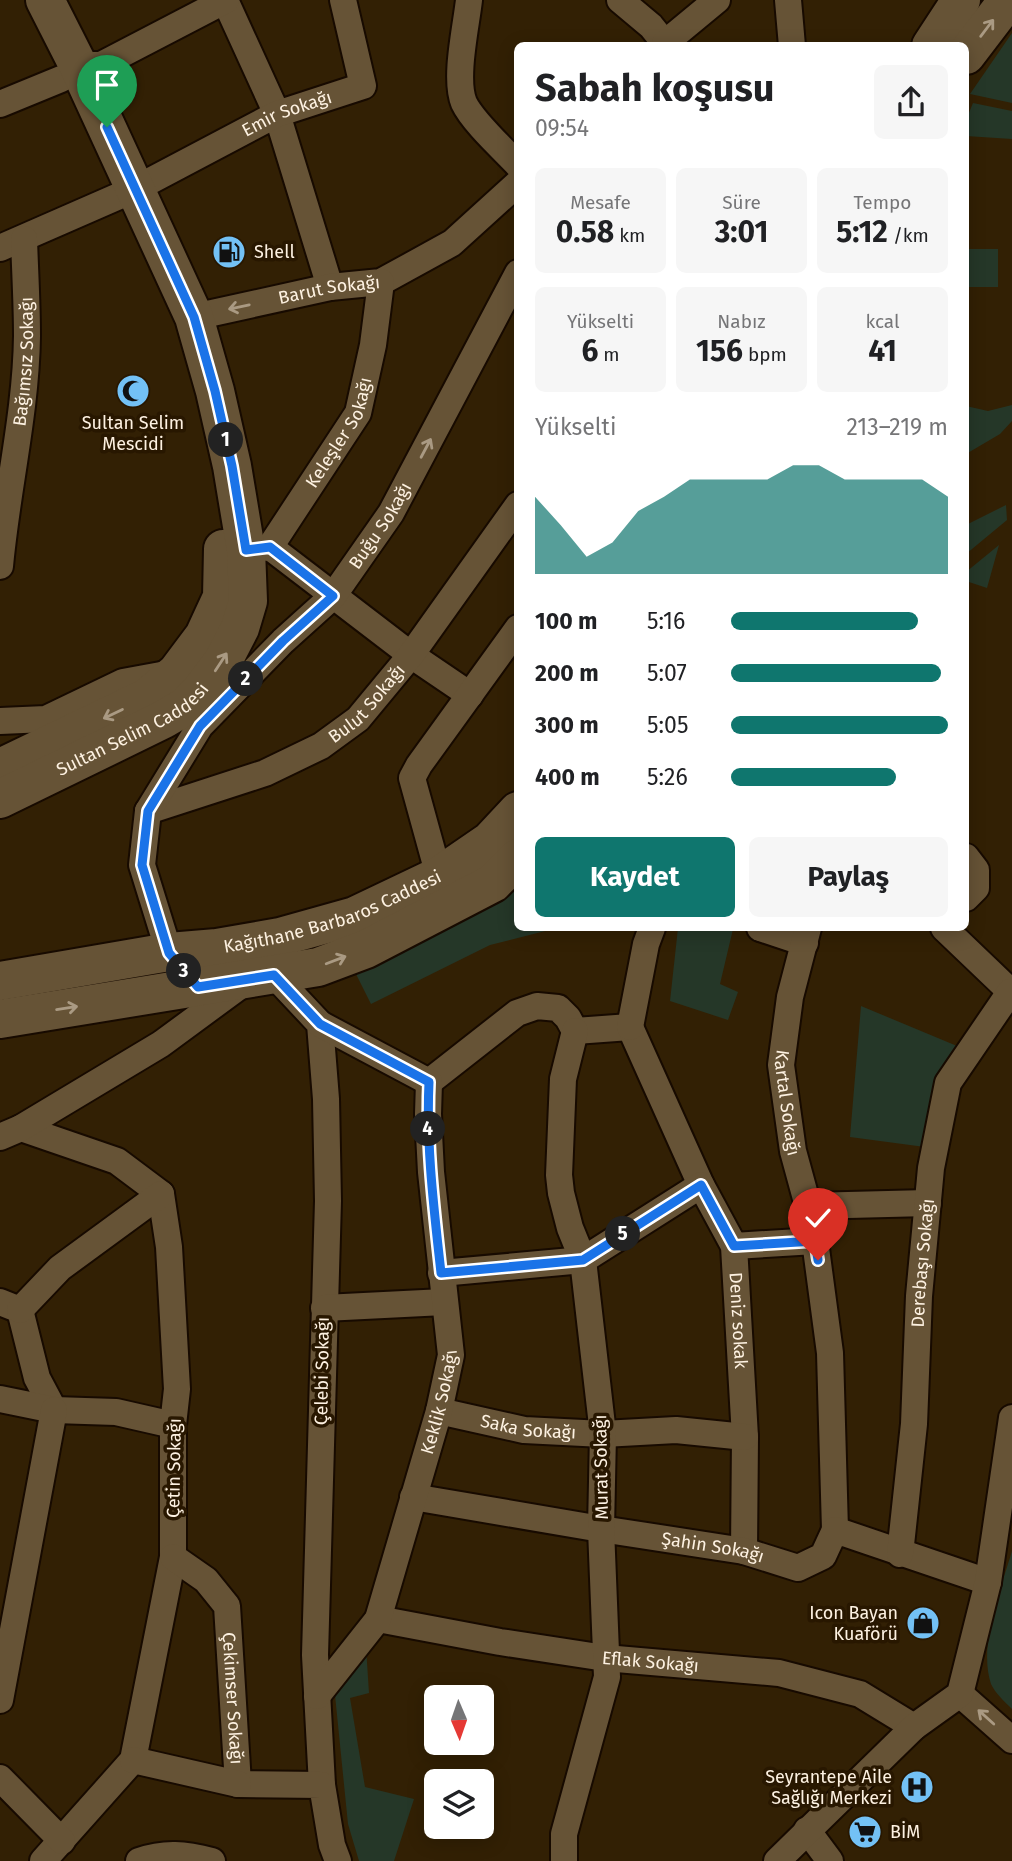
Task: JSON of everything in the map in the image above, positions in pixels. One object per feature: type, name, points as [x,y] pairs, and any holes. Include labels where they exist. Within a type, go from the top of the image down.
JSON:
[{"type":"main road","name":"Sultan Selim Caddesi","points":[[20,0],[70,72]]},
{"type":"main road","name":"Sultan Selim Caddesi","points":[[0,799],[186,706],[223,661],[240,628],[258,549],[232,466],[215,391],[70,72],[45,0]]},
{"type":"main road","points":[[934,42],[961,0]]},
{"type":"main road","points":[[969,51],[1008,0]]},
{"type":"main road","name":"Sultan Selim Caddesi","points":[[0,768],[146,698],[177,672],[204,636],[222,597],[222,522],[185,320]]},
{"type":"main road","name":"Kağıthane Barbaros Caddesi","points":[[0,981],[267,939],[355,916],[439,876],[490,841],[514,815]]},
{"type":"main road","name":"Kağıthane Barbaros Caddesi","points":[[0,1019],[318,967],[366,949],[493,883],[514,862]]},
{"type":"main road","points":[[169,953],[198,987]]},
{"type":"street","points":[[0,104],[70,72],[101,65],[226,0],[277,114],[330,287]]},
{"type":"street","name":"Emir Sokağı","points":[[12,244],[127,193],[277,114],[363,86],[343,0]]},
{"type":"street","points":[[469,0],[460,73],[464,103],[514,161]]},
{"type":"street","points":[[620,0],[655,40],[717,0]]},
{"type":"street","points":[[788,0],[792,42]]},
{"type":"street","name":"Barut Sokağı","points":[[185,320],[330,287],[381,282],[452,243],[514,187]]},
{"type":"street","name":"Bağımsız Sokağı","points":[[0,566],[27,337],[12,244]]},
{"type":"street","name":"Keleşler Sokağı","points":[[258,549],[358,413],[373,345],[381,282]]},
{"type":"street","name":"Buğu Sokağı","points":[[148,811],[200,726],[283,641],[333,596],[391,513],[507,320],[514,290]]},
{"type":"street","name":"Bulut Sokağı","points":[[148,811],[265,773],[321,746],[358,719],[411,655],[514,512]]},
{"type":"street","points":[[258,549],[333,596],[411,655],[470,695]]},
{"type":"street","points":[[439,876],[412,778],[514,634]]},
{"type":"street","points":[[0,722],[47,719],[123,682],[177,672]]},
{"type":"street","points":[[148,811],[142,865],[169,953]]},
{"type":"street","points":[[969,861],[976,870],[976,888],[969,895]]},
{"type":"street","points":[[10,1132],[161,1045],[263,976],[320,1024],[429,1082],[517,1013],[537,1006],[558,1008],[575,1031],[630,1027],[651,931]]},
{"type":"street","points":[[780,931],[806,935]]},
{"type":"street","points":[[947,931],[1011,993]]},
{"type":"street","name":"Kartal Sokağı","points":[[806,935],[790,997],[781,1065],[793,1151],[815,1241],[830,1353],[835,1530]]},
{"type":"street","name":"Derebaşı Sokağı","points":[[900,1554],[914,1424],[919,1296],[931,1168],[948,1083],[1011,993]]},
{"type":"street","name":"Çelebi Sokağı","points":[[320,1024],[326,1099],[327,1163],[315,1655],[323,1785]]},
{"type":"street","name":"Deniz sokak","points":[[630,1027],[701,1185],[734,1246],[745,1437],[744,1551]]},
{"type":"street","name":"Murat Sokağı","points":[[564,1861],[564,1835],[607,1677],[601,1530],[603,1433],[583,1260],[570,1228],[559,1175],[563,1079],[575,1031]]},
{"type":"street","name":"Keklik Sokağı","points":[[317,1696],[379,1619],[439,1410],[451,1354],[431,1172],[429,1082]]},
{"type":"street","points":[[0,1700],[54,1410],[37,1378],[10,1306],[161,1194],[117,1161],[10,1132]]},
{"type":"street","points":[[441,1273],[583,1260],[701,1185]]},
{"type":"street","name":"Çetin Sokağı","points":[[133,1760],[173,1558],[173,1425],[177,1389],[169,1247],[161,1194]]},
{"type":"street","points":[[808,1206],[928,1203]]},
{"type":"street","points":[[734,1246],[815,1241]]},
{"type":"street","points":[[324,1308],[444,1302]]},
{"type":"street","points":[[0,1399],[54,1410],[116,1412],[173,1425]]},
{"type":"street","name":"Saka Sokağı","points":[[439,1410],[524,1430],[603,1433],[676,1430],[745,1437]]},
{"type":"street","points":[[777,1861],[914,1727],[960,1694],[988,1582],[1012,1419]]},
{"type":"street","name":"Şahin Sokağı","points":[[413,1497],[601,1530],[744,1551],[798,1568],[823,1556],[835,1530]]},
{"type":"street","points":[[835,1530],[988,1582]]},
{"type":"street","name":"Çekimser Sokağı","points":[[173,1558],[206,1580],[227,1606],[238,1784],[323,1785]]},
{"type":"street","name":"Eflak Sokağı","points":[[379,1619],[605,1658],[779,1673],[860,1694],[914,1727]]},
{"type":"street","points":[[960,1694],[1012,1740]]},
{"type":"street","points":[[0,1778],[51,1855],[133,1760],[238,1784]]},
{"type":"street","points":[[323,1785],[332,1845],[338,1861]]},
{"type":"street","points":[[807,1830],[830,1861]]},
{"type":"street","points":[[139,1861],[159,1854],[195,1856],[212,1861]]},
{"type":"green space","points":[[1012,33],[1012,103],[970,94]]},
{"type":"green space","points":[[973,103],[1012,111],[1012,139],[969,136],[969,113]]},
{"type":"green space","points":[[969,249],[998,249],[998,287],[969,287]]},
{"type":"green space","points":[[1012,405],[1012,421],[1000,434],[969,452],[969,407],[988,411]]},
{"type":"green space","points":[[1006,505],[1007,520],[969,552],[969,524]]},
{"type":"green space","points":[[999,545],[987,588],[969,582],[969,570]]},
{"type":"green space","points":[[514,878],[514,931],[545,931],[490,945],[371,1004],[351,964]]},
{"type":"green space","points":[[678,931],[733,931],[720,984],[738,992],[728,1020],[670,1001]]},
{"type":"green space","points":[[861,1006],[957,1046],[934,1093],[925,1147],[850,1137]]},
{"type":"green space","points":[[1012,1551],[1012,1709],[991,1684],[987,1652],[997,1599]]},
{"type":"green space","points":[[366,1647],[369,1693],[350,1698],[365,1787],[414,1799],[394,1861],[359,1861],[348,1824],[334,1685]]},
{"type":"place","name":"Shell","points":[[229,252]]},
{"type":"place","name":"Sultan Selim Mescidi","points":[[133,391]]},
{"type":"place","name":"Icon Bayan Kuaförü","points":[[923,1623]]},
{"type":"place","name":"Seyrantepe Aile Sağlığı Merkezi","points":[[917,1787]]},
{"type":"place","name":"BİM","points":[[865,1832]]},
{"type":"route","points":[[107,127],[194,317],[232,466],[246,550],[270,547],[333,596],[283,641],[200,726],[148,811],[142,865],[169,953],[198,987],[274,975],[320,1024],[429,1082],[431,1172],[441,1273],[583,1260],[701,1185],[734,1246],[815,1241],[818,1260]]}]
